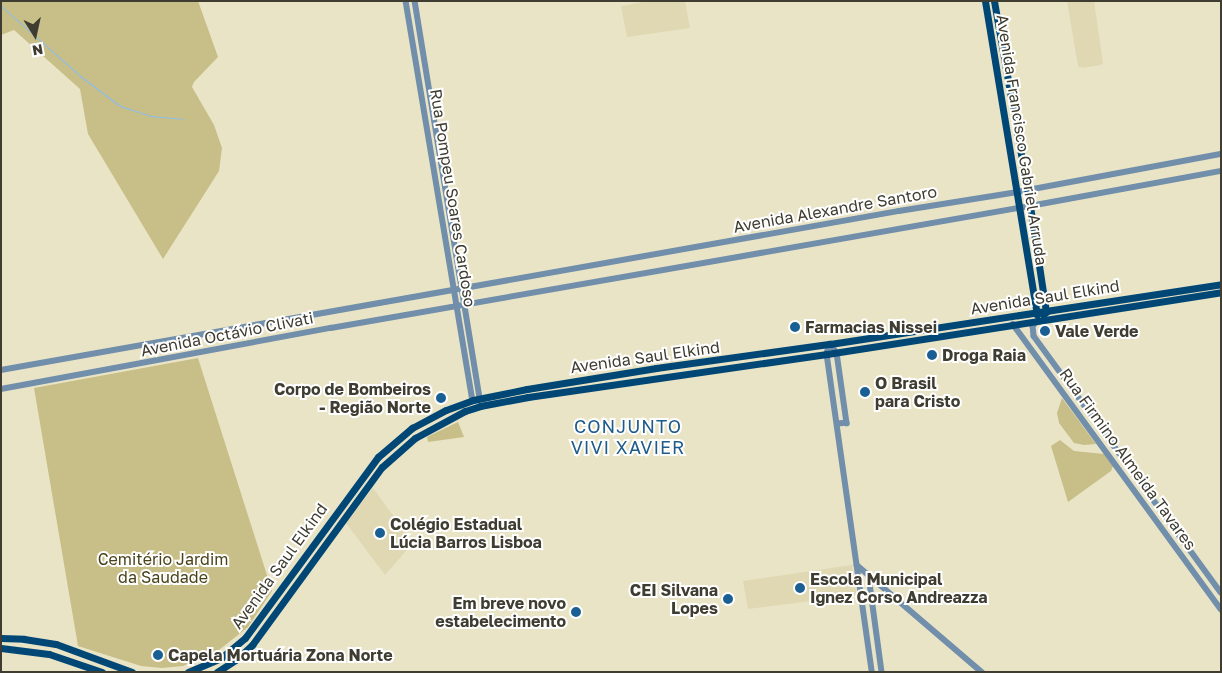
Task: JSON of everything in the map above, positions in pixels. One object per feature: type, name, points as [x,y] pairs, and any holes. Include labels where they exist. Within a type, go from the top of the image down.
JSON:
[{"type":"main road","name":"Avenida Francisco Gabriel Arruda","points":[[986,1],[1037,317]]},
{"type":"main road","name":"Avenida Francisco Gabriel Arruda","points":[[994,1],[1030,206],[1046,312]]},
{"type":"main road","name":"Avenida Saul Elkind","points":[[1046,312],[1221,284]]},
{"type":"main road","name":"Avenida Saul Elkind","points":[[188,672],[208,665],[230,653],[245,638],[378,457],[412,428],[446,410],[476,399],[646,370],[951,325],[1037,317],[1221,292]]},
{"type":"main road","points":[[1037,317],[1046,312]]},
{"type":"main road","name":"Avenida Saul Elkind","points":[[217,672],[233,662],[252,645],[272,615],[382,467],[415,438],[465,411],[480,406],[528,397],[837,353],[1013,324],[1037,317]]},
{"type":"main road","points":[[942,335],[938,332],[939,330],[951,325]]},
{"type":"main road","points":[[909,331],[911,340]]},
{"type":"main road","points":[[465,411],[478,403],[476,399]]},
{"type":"main road","points":[[446,410],[449,418]]},
{"type":"main road","points":[[272,615],[279,601],[278,594]]},
{"type":"main road","points":[[1,638],[41,641],[73,649],[132,672]]},
{"type":"main road","points":[[1,648],[49,654],[102,672]]},
{"type":"main road","points":[[49,654],[56,653],[68,656],[73,649]]},
{"type":"main road","points":[[217,672],[217,664],[230,653]]},
{"type":"street","name":"Rua Pompeu Soares Cardoso","points":[[406,1],[454,290],[476,399]]},
{"type":"street","name":"Rua Pompeu Soares Cardoso","points":[[415,1],[463,288],[476,399]]},
{"type":"street","name":"Avenida Alexandre Santoro","points":[[454,290],[1017,192],[1221,154]]},
{"type":"street","name":"Avenida Alexandre Santoro","points":[[457,306],[1221,171]]},
{"type":"street","name":"Avenida Octávio Clivati","points":[[1,370],[454,290]]},
{"type":"street","name":"Avenida Octávio Clivati","points":[[1,389],[457,306]]},
{"type":"street","name":"Rua Firmino Almeida Tavares","points":[[1037,317],[1034,326],[1034,336],[1221,592]]},
{"type":"street","name":"Rua Firmino Almeida Tavares","points":[[1013,324],[1221,609]]},
{"type":"street","points":[[830,344],[837,353],[847,423],[839,424]]},
{"type":"street","points":[[830,344],[827,354],[839,424],[872,672]]},
{"type":"street","points":[[857,565],[982,672]]},
{"type":"street","points":[[869,576],[882,672]]},
{"type":"street","points":[[871,594],[881,586]]},
{"type":"shaded area","points":[[649,1],[685,1],[690,28],[627,37],[621,6]]},
{"type":"shaded area","points":[[1067,1],[1094,1],[1103,63],[1101,65],[1082,68],[1078,66]]},
{"type":"shaded area","name":"Colégio Estadual Lúcia Barros Lisboa","points":[[373,488],[413,543],[385,575],[346,523]]},
{"type":"shaded area","name":"Escola Municipal Ignez Corso Andreazza","points":[[852,565],[857,595],[748,609],[743,581]]},
{"type":"green space","points":[[1,1],[198,1],[218,57],[194,82],[192,87],[214,125],[222,148],[219,171],[163,259],[88,134],[80,89],[14,30],[1,35]]},
{"type":"green space","name":"Cemitério Jardim da Saudade","points":[[198,358],[272,591],[248,627],[219,650],[183,666],[162,668],[141,666],[78,646],[34,388]]},
{"type":"green space","points":[[1062,398],[1096,444],[1084,445],[1074,443],[1059,423],[1057,413]]},
{"type":"green space","points":[[458,422],[464,437],[428,442],[427,437]]},
{"type":"green space","points":[[1060,440],[1074,451],[1104,454],[1113,466],[1111,471],[1068,502],[1051,446]]},
{"type":"waterway","points":[[1,6],[80,76],[120,106],[150,116],[183,119]]},
{"type":"place","name":"Farmacias Nissei","points":[[795,327]]},
{"type":"place","name":"Vale Verde","points":[[1045,331]]},
{"type":"place","name":"Droga Raia","points":[[932,355]]},
{"type":"place","name":"O Brasil para Cristo","points":[[865,392]]},
{"type":"place","name":"Corpo de Bombeiros - Região Norte","points":[[441,398]]},
{"type":"place","name":"Colégio Estadual Lúcia Barros Lisboa","points":[[380,533]]},
{"type":"place","name":"Escola Municipal Ignez Corso Andreazza","points":[[800,588]]},
{"type":"place","name":"CEI Silvana Lopes","points":[[728,599]]},
{"type":"place","name":"Em breve novo estabelecimento","points":[[576,612]]},
{"type":"place","name":"Capela Mortuária Zona Norte","points":[[158,655]]},
{"type":"district","name":"CONJUNTO VIVI XAVIER","points":[[628,437]]}]
